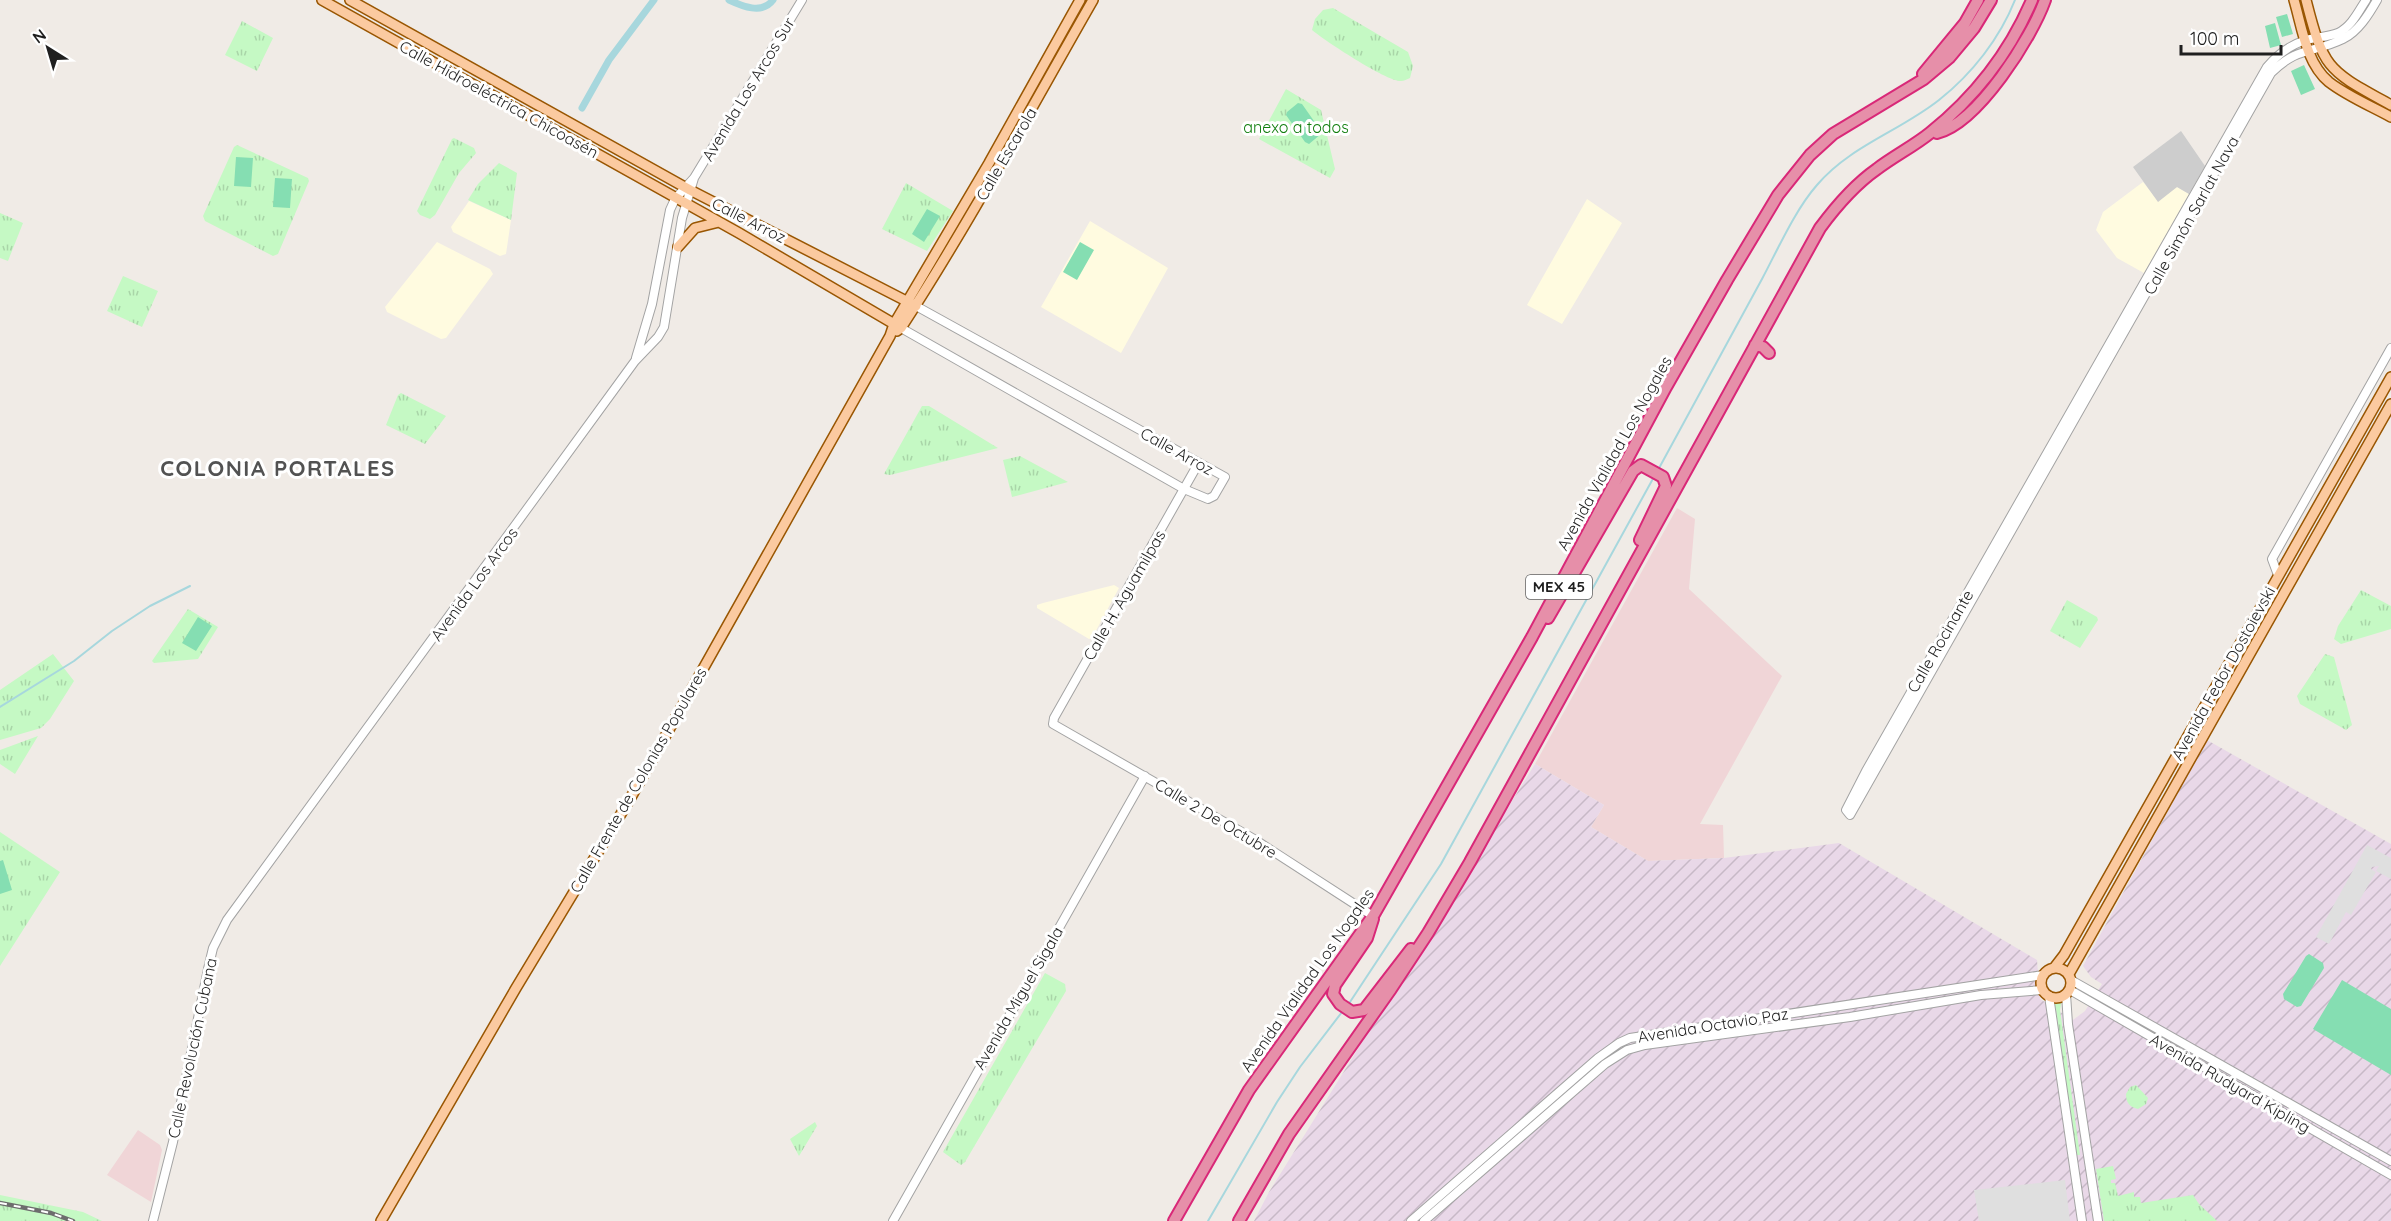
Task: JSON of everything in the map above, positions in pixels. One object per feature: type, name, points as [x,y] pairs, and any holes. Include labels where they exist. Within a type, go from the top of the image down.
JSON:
[{"type":"highway","points":[[1910,88],[1965,23],[1978,0]]},
{"type":"highway","name":"Avenida Vialidad Los Nogales","points":[[1174,1221],[1249,1090],[1373,916],[1532,637],[1671,378],[1778,195],[1810,154],[1833,134],[1910,88],[1949,58],[1974,28],[1991,0]]},
{"type":"highway","name":"MEX 45","points":[[1239,1221],[1289,1134],[1428,933],[1534,749],[1820,228],[1855,186],[1928,135],[1960,108],[1986,81],[2007,51],[2032,0]]},
{"type":"highway","points":[[1928,135],[1942,132],[1984,98],[2027,39],[2046,0]]},
{"type":"highway","points":[[1755,345],[1765,348],[1769,353]]},
{"type":"highway","points":[[1532,637],[1556,607],[1633,471],[1642,465],[1663,477],[1666,482],[1665,491],[1604,606],[1584,656]]},
{"type":"highway","points":[[1373,916],[1367,938],[1335,985],[1334,998],[1352,1012],[1364,1010],[1399,963],[1428,933]]},
{"type":"main road","name":"Calle Hidroeléctrica Chicoasén","points":[[322,0],[529,117],[577,141],[675,199]]},
{"type":"main road","name":"Calle Hidroeléctrica Chicoasén","points":[[350,0],[687,189]]},
{"type":"main road","name":"Calle Escarola","points":[[912,303],[1080,0]]},
{"type":"main road","name":"Calle Escarola","points":[[912,303],[1018,136],[1093,0]]},
{"type":"main road","points":[[2294,0],[2312,44],[2320,72],[2329,82],[2391,117]]},
{"type":"main road","points":[[2306,0],[2312,44],[2330,67],[2340,76],[2391,105]]},
{"type":"main road","name":"Calle Arroz","points":[[687,189],[912,303]]},
{"type":"main road","name":"Calle Arroz","points":[[675,199],[898,326]]},
{"type":"main road","points":[[678,248],[695,228],[719,222]]},
{"type":"main road","name":"Calle Frente de Colonias Populares","points":[[381,1221],[516,988],[630,799],[890,336],[912,303]]},
{"type":"main road","name":"Avenida Fedor Dostoievski","points":[[2054,968],[2064,955],[2391,377]]},
{"type":"main road","name":"Avenida Fedor Dostoievski","points":[[2069,984],[2391,404]]},
{"type":"main road","points":[[2054,968],[2062,969],[2069,984],[2058,998],[2046,993],[2041,980],[2043,975],[2054,968]]},
{"type":"street","name":"Avenida Los Arcos Sur","points":[[687,189],[802,0]]},
{"type":"street","name":"Calle Simón Sarlat Nava","points":[[2042,472],[2146,277],[2267,67],[2278,55],[2339,33],[2353,21],[2366,0]]},
{"type":"street","name":"Calle Simón Sarlat Nava","points":[[2312,44],[2345,38],[2360,25],[2377,0]]},
{"type":"street","name":"Avenida Los Arcos","points":[[635,361],[652,304],[670,210],[675,199],[687,189]]},
{"type":"street","name":"Avenida Los Arcos","points":[[311,805],[635,361],[658,337],[664,327],[687,189]]},
{"type":"street","name":"Calle Arroz","points":[[898,326],[1184,489],[1208,499],[1214,496],[1219,488],[1225,477],[912,303]]},
{"type":"street","points":[[2278,575],[2272,559],[2391,348]]},
{"type":"street","name":"Calle H. Aguamilpas","points":[[1055,726],[1054,718],[1198,464]]},
{"type":"street","name":"Calle Rocinante","points":[[1848,814],[2042,472]]},
{"type":"street","name":"Calle 2 De Octubre","points":[[1055,726],[1254,839],[1373,916]]},
{"type":"street","name":"Avenida Miguel Sigala","points":[[893,1221],[1145,776]]},
{"type":"street","name":"Calle Revolución Cubana","points":[[155,1218],[213,948],[227,920],[311,805]]},
{"type":"street","name":"Avenida Octavio Paz","points":[[1411,1221],[1598,1058],[1630,1038],[2043,975]]},
{"type":"street","points":[[2069,984],[2068,1024],[2098,1221]]},
{"type":"street","name":"Avenida Rudyard Kipling","points":[[2069,984],[2391,1161]]},
{"type":"street","name":"Avenida Rudyard Kipling","points":[[2069,984],[2391,1175]]},
{"type":"street","points":[[2046,993],[2082,1221]]},
{"type":"street","name":"Avenida Octavio Paz","points":[[1424,1221],[1605,1064],[1627,1050],[1645,1045],[1850,1017],[1981,995],[2046,993]]},
{"type":"shaded area","points":[[2181,131],[2205,166],[2189,194],[2177,187],[2158,202],[2133,167]]},
{"type":"shaded area","points":[[2143,182],[2158,201],[2177,187],[2189,194],[2144,273],[2117,258],[2096,230],[2103,212]]},
{"type":"shaded area","points":[[1587,199],[1622,223],[1562,324],[1527,305]]},
{"type":"shaded area","points":[[469,201],[511,220],[506,254],[500,256],[453,232],[451,227]]},
{"type":"shaded area","points":[[1090,221],[1168,268],[1121,353],[1041,307]]},
{"type":"shaded area","points":[[437,242],[490,269],[493,274],[446,338],[441,339],[387,312],[385,307]]},
{"type":"shaded area","points":[[1677,508],[1695,519],[1689,589],[1782,676],[1700,824],[1723,825],[1724,858],[1648,861],[1591,827],[1604,805],[1535,764]]},
{"type":"shaded area","points":[[1114,585],[1119,588],[1092,638],[1089,639],[1037,608],[1037,605],[1043,603]]},
{"type":"shaded area","points":[[2207,740],[2391,844],[2391,1221],[1254,1221],[1269,1192],[1535,764],[1604,805],[1591,827],[1648,861],[1724,858],[1839,843],[2037,960],[2040,999],[2073,1020],[2085,1011],[2102,984],[2091,977],[2083,966]]},
{"type":"shaded area","points":[[2367,845],[2391,858],[2391,879],[2376,871],[2379,866],[2372,867],[2371,869],[2376,872],[2351,915],[2346,912],[2329,944],[2316,937]]},
{"type":"shaded area","points":[[138,1130],[160,1145],[162,1150],[151,1202],[107,1175]]},
{"type":"shaded area","points":[[2065,1180],[2070,1221],[1979,1221],[1974,1190]]},
{"type":"green space","points":[[1333,8],[1408,52],[1413,66],[1410,78],[1401,81],[1383,75],[1312,30],[1315,19],[1323,10]]},
{"type":"green space","points":[[2287,14],[2293,34],[2282,37],[2276,17]]},
{"type":"green space","points":[[242,21],[273,38],[257,71],[225,55]]},
{"type":"green space","points":[[2275,23],[2281,45],[2270,48],[2265,26]]},
{"type":"green space","points":[[2304,65],[2315,89],[2301,95],[2291,71]]},
{"type":"green space","name":"anexo a todos","points":[[1286,89],[1321,110],[1335,169],[1330,178],[1259,139]]},
{"type":"green space","points":[[1298,103],[1302,104],[1321,131],[1321,134],[1309,144],[1305,142],[1286,115]]},
{"type":"green space","points":[[454,138],[474,148],[476,153],[459,173],[435,215],[430,219],[420,215],[417,211]]},
{"type":"green space","points":[[237,145],[308,178],[309,181],[278,254],[273,256],[205,221],[203,216],[234,147]]},
{"type":"green space","points":[[236,157],[253,158],[251,187],[234,186]]},
{"type":"green space","points":[[499,163],[517,173],[511,220],[468,200],[478,184]]},
{"type":"green space","points":[[275,178],[292,179],[290,208],[273,207]]},
{"type":"green space","points":[[906,183],[953,211],[927,251],[882,229]]},
{"type":"green space","points":[[927,209],[940,216],[924,242],[912,234]]},
{"type":"green space","points":[[0,213],[23,223],[8,261],[0,258]]},
{"type":"green space","points":[[1080,242],[1094,250],[1077,280],[1063,272]]},
{"type":"green space","points":[[123,276],[158,291],[142,327],[107,311]]},
{"type":"green space","points":[[401,393],[446,416],[425,444],[386,425],[398,395]]},
{"type":"green space","points":[[922,406],[929,406],[998,448],[890,475],[884,474]]},
{"type":"green space","points":[[1020,456],[1068,482],[1012,497],[1003,460]]},
{"type":"green space","points":[[2361,590],[2391,606],[2391,629],[2341,644],[2334,639],[2338,626]]},
{"type":"green space","points":[[2067,600],[2097,617],[2098,620],[2080,648],[2050,631]]},
{"type":"green space","points":[[188,609],[218,627],[198,659],[154,663],[152,661]]},
{"type":"green space","points":[[198,617],[212,626],[196,651],[182,643]]},
{"type":"green space","points":[[53,654],[74,681],[50,719],[41,728],[0,740],[0,690]]},
{"type":"green space","points":[[2325,654],[2334,657],[2352,725],[2346,730],[2300,704],[2297,696]]},
{"type":"green space","points":[[38,736],[15,774],[0,764],[0,750]]},
{"type":"green space","points":[[0,832],[60,872],[0,966]]},
{"type":"green space","points":[[3,860],[12,890],[0,894],[0,861]]},
{"type":"green space","points":[[2309,954],[2323,963],[2324,968],[2301,1006],[2297,1007],[2284,999],[2283,994]]},
{"type":"green space","points":[[1045,973],[1065,984],[1066,991],[965,1162],[961,1165],[943,1152]]},
{"type":"green space","points":[[2342,980],[2391,1009],[2391,1075],[2313,1029]]},
{"type":"green space","points":[[2051,999],[2062,999],[2060,1010],[2080,1155],[2076,1155],[2056,1010]]},
{"type":"green space","points":[[2136,1085],[2148,1098],[2146,1104],[2138,1109],[2127,1102],[2126,1097],[2130,1087]]},
{"type":"green space","points":[[815,1122],[817,1126],[799,1156],[790,1139]]},
{"type":"green space","points":[[2113,1166],[2116,1179],[2111,1180],[2111,1183],[2115,1183],[2118,1196],[2134,1192],[2134,1197],[2140,1197],[2141,1203],[2193,1195],[2217,1221],[2104,1221],[2096,1169]]},
{"type":"green space","points":[[0,1195],[83,1212],[102,1221],[0,1221]]},
{"type":"waterway","points":[[582,108],[609,60],[654,0]]},
{"type":"waterway","points":[[729,0],[752,8],[763,7],[773,0]]},
{"type":"waterway","points":[[1658,470],[1787,230],[1809,195],[1830,171],[1844,160],[1924,111],[1963,79],[1993,41],[2015,0]]},
{"type":"waterway","points":[[1348,1005],[1441,864],[1655,475]]},
{"type":"waterway","points":[[0,707],[74,661],[112,631],[150,606],[190,586]]},
{"type":"waterway","points":[[1208,1221],[1277,1102],[1300,1067],[1342,1012]]},
{"type":"railway","points":[[0,1203],[51,1213],[73,1221]]},
{"type":"district","name":"COLONIA PORTALES","points":[[278,468]]}]
